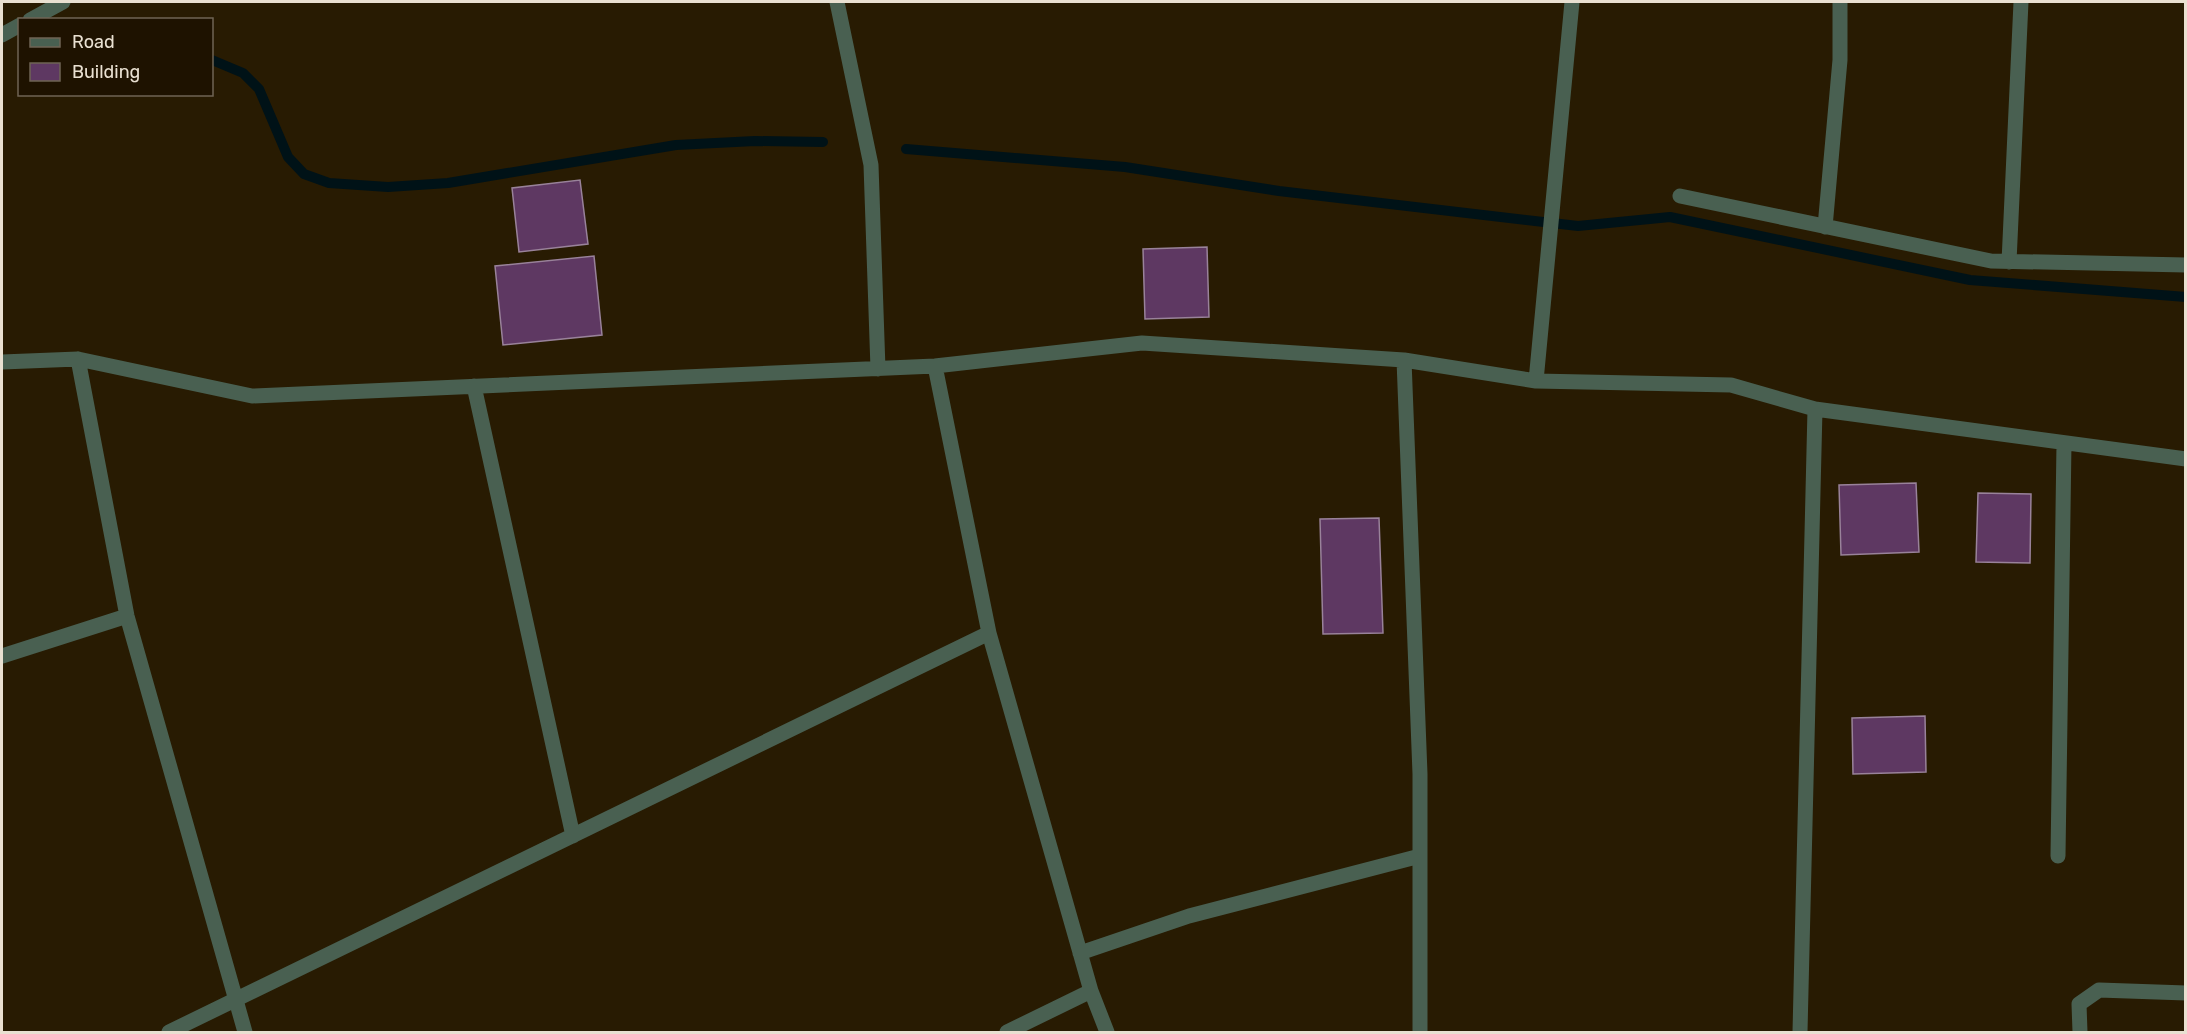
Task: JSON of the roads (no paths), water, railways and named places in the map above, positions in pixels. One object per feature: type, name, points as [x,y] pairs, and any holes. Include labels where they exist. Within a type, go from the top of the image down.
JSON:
[{"type":"street","points":[[34,18],[63,2]]},
{"type":"street","points":[[837,2],[871,165],[878,369]]},
{"type":"street","points":[[1536,381],[1572,2]]},
{"type":"street","points":[[1825,227],[1840,60],[1840,2]]},
{"type":"street","points":[[2009,262],[2020,2]]},
{"type":"street","points":[[2,35],[18,26]]},
{"type":"street","points":[[1680,196],[1991,261],[2186,265]]},
{"type":"street","points":[[2,362],[78,359],[252,396],[935,366],[1142,343],[1404,360],[1536,381],[1731,385],[1815,409],[2186,459]]},
{"type":"street","points":[[78,359],[127,616],[245,1032]]},
{"type":"street","points":[[1404,360],[1420,774],[1420,1032]]},
{"type":"street","points":[[935,366],[989,633],[1091,991],[1107,1032]]},
{"type":"street","points":[[474,386],[573,836]]},
{"type":"street","points":[[1800,1032],[1815,409]]},
{"type":"street","points":[[2058,856],[2064,443]]},
{"type":"street","points":[[2,656],[127,616]]},
{"type":"street","points":[[169,1032],[989,633]]},
{"type":"street","points":[[1080,953],[1189,916],[1420,856]]},
{"type":"street","points":[[2080,1032],[2079,1004],[2099,990],[2186,993]]},
{"type":"street","points":[[1007,1032],[1091,991]]},
{"type":"waterway","points":[[213,60],[243,73],[259,89],[288,157],[304,174],[329,183],[388,187],[448,183],[676,145],[755,141],[823,142]]},
{"type":"waterway","points":[[906,149],[1125,167],[1279,191],[1578,226],[1670,217],[1970,280],[2186,297]]}]
